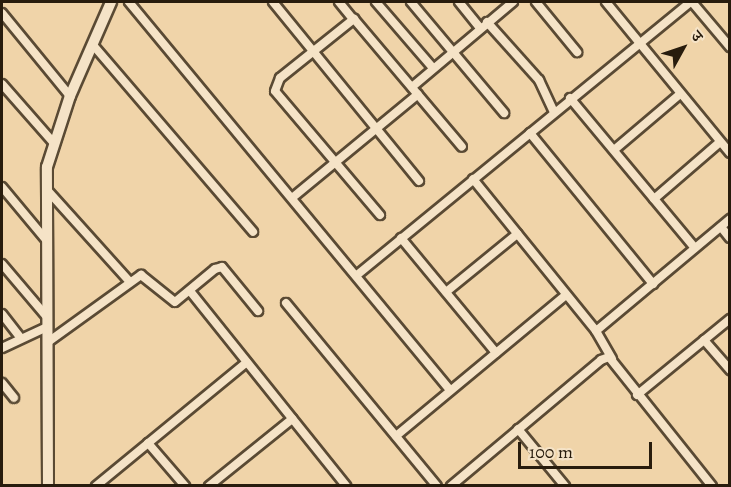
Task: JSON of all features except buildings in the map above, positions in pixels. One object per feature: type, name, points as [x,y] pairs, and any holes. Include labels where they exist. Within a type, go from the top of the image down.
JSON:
[{"type":"street","points":[[48,486],[47,242],[48,191],[53,142],[70,96],[111,2]]},
{"type":"street","points":[[129,2],[450,390]]},
{"type":"street","points":[[273,2],[419,181]]},
{"type":"street","points":[[339,2],[462,147]]},
{"type":"street","points":[[376,2],[433,68]]},
{"type":"street","points":[[411,2],[504,113]]},
{"type":"street","points":[[459,2],[538,80],[554,112]]},
{"type":"street","points":[[412,87],[510,2]]},
{"type":"street","points":[[536,2],[577,52]]},
{"type":"street","points":[[606,2],[729,153]]},
{"type":"street","points":[[357,275],[570,98],[691,2],[729,47]]},
{"type":"street","points":[[2,13],[70,96]]},
{"type":"street","points":[[353,19],[280,78],[275,91],[380,215]]},
{"type":"street","points":[[93,45],[253,232]]},
{"type":"street","points":[[2,84],[53,142]]},
{"type":"street","points":[[292,198],[418,94]]},
{"type":"street","points":[[614,150],[680,94]]},
{"type":"street","points":[[570,98],[695,248]]},
{"type":"street","points":[[530,133],[653,284]]},
{"type":"street","points":[[654,199],[720,142]]},
{"type":"street","points":[[473,179],[596,331],[637,395],[712,486]]},
{"type":"street","points":[[2,188],[47,242]]},
{"type":"street","points":[[48,191],[129,281]]},
{"type":"street","points":[[596,331],[729,219]]},
{"type":"street","points":[[720,227],[729,238]]},
{"type":"street","points":[[446,292],[517,234]]},
{"type":"street","points":[[401,238],[496,353]]},
{"type":"street","points":[[2,264],[47,322]]},
{"type":"street","points":[[48,342],[129,281],[145,276],[171,302],[190,291],[215,268],[222,267],[258,311]]},
{"type":"street","points":[[190,291],[343,482],[333,486]]},
{"type":"street","points":[[396,436],[566,295]]},
{"type":"street","points":[[286,303],[437,486]]},
{"type":"street","points":[[2,314],[21,338]]},
{"type":"street","points":[[637,395],[729,319]]},
{"type":"street","points":[[2,348],[47,322]]},
{"type":"street","points":[[704,340],[729,370]]},
{"type":"street","points":[[451,486],[601,360],[612,359]]},
{"type":"street","points":[[100,484],[247,362]]},
{"type":"street","points":[[2,383],[14,398]]},
{"type":"street","points":[[209,486],[292,419]]},
{"type":"street","points":[[518,429],[565,486]]},
{"type":"street","points":[[148,443],[184,486]]}]
